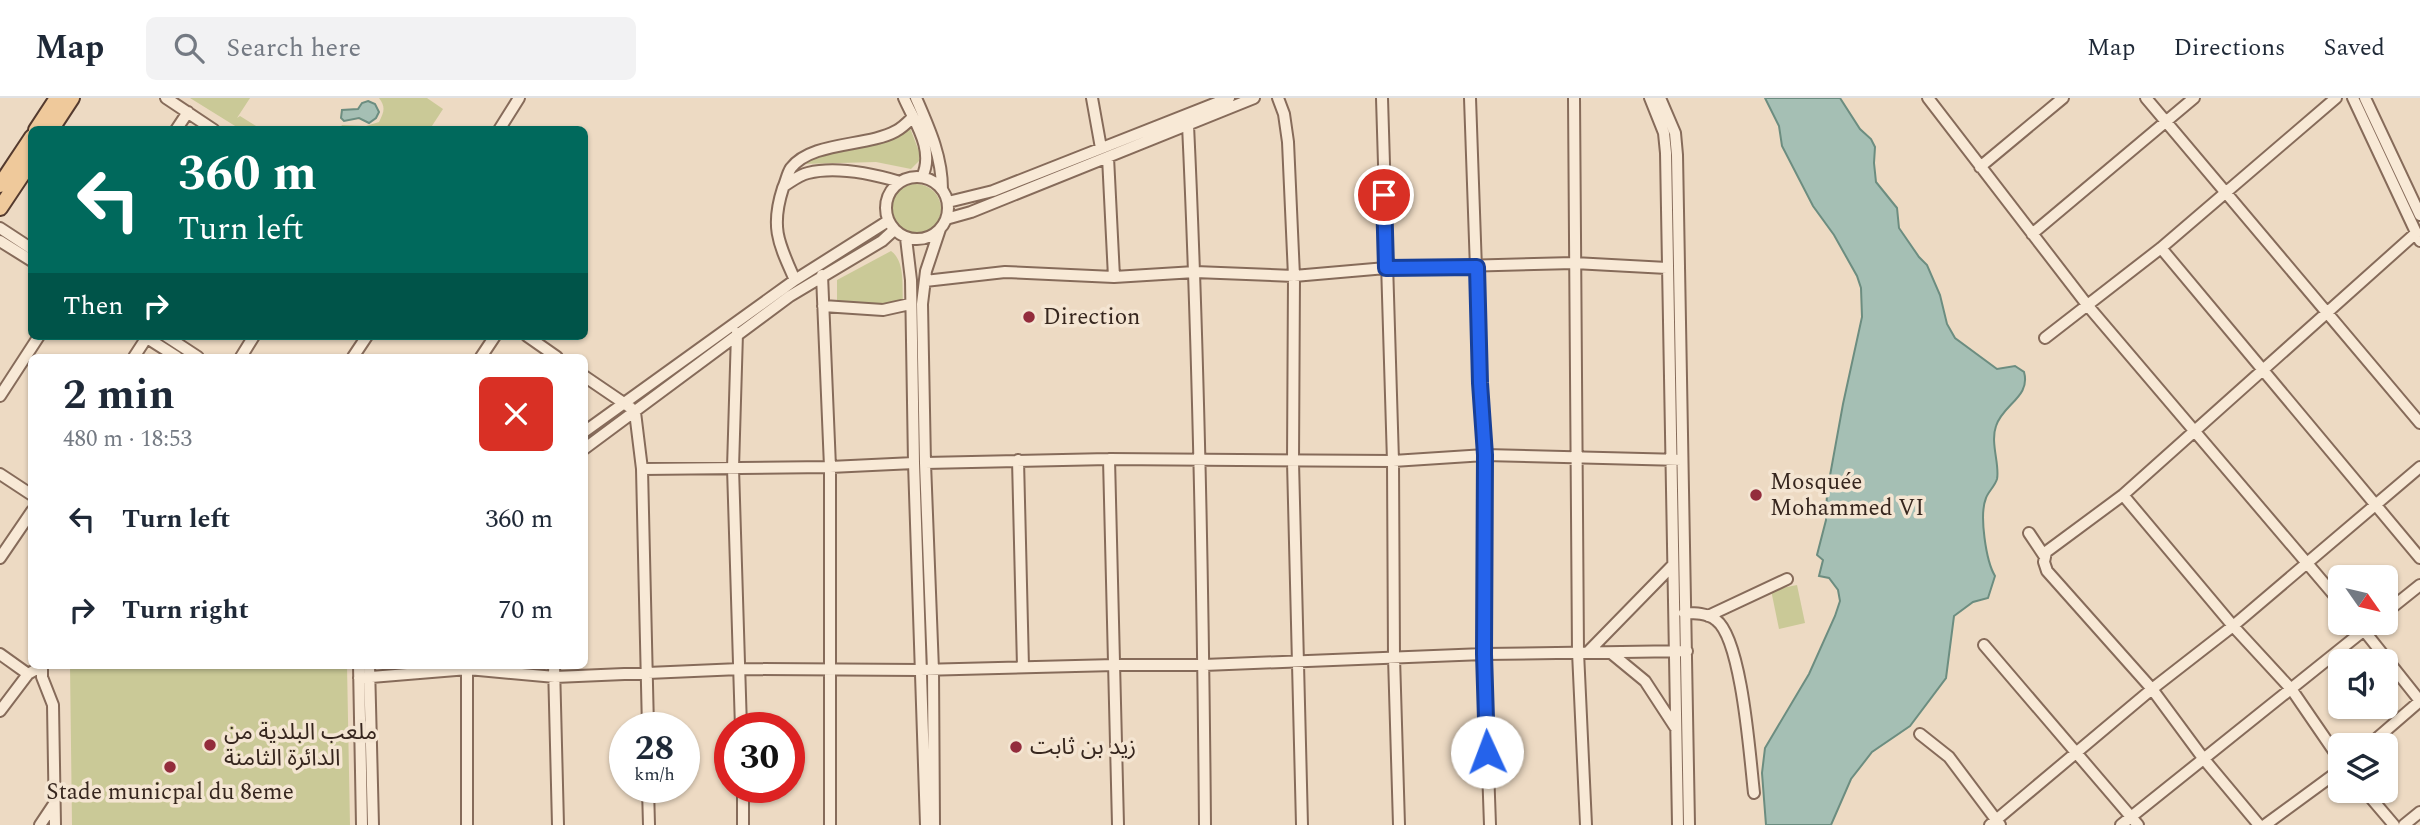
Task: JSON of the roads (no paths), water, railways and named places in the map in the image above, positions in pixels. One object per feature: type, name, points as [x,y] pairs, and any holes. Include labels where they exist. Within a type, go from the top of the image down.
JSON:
[{"type":"main road","points":[[40,126],[72,98]]},
{"type":"main road","points":[[0,185],[28,143]]},
{"type":"main road","points":[[0,208],[28,166]]},
{"type":"street","points":[[166,98],[208,126]]},
{"type":"street","points":[[502,126],[519,98]]},
{"type":"street","points":[[904,98],[926,149],[928,159],[922,177]]},
{"type":"street","points":[[916,98],[936,145],[942,189],[948,202],[932,253],[922,304],[919,463],[920,670],[926,825]]},
{"type":"street","points":[[1092,98],[1105,152],[1114,277]]},
{"type":"street","points":[[900,181],[888,195],[886,204],[891,226],[906,238],[925,239],[943,224],[1229,98]]},
{"type":"street","points":[[948,202],[993,191],[1188,125],[1254,98]]},
{"type":"street","points":[[1278,98],[1284,114],[1288,142],[1294,276],[1293,462],[1302,825]]},
{"type":"street","points":[[1382,98],[1393,461],[1394,657],[1399,825]]},
{"type":"street","points":[[1470,98],[1485,455],[1484,654],[1490,825]]},
{"type":"street","points":[[1574,98],[1576,457],[1586,825]]},
{"type":"street","points":[[1650,98],[1664,133],[1666,153],[1667,268],[1687,651],[1689,825]]},
{"type":"street","points":[[1660,98],[1675,133],[1678,155],[1677,459],[1672,566],[1678,825]]},
{"type":"street","points":[[1929,98],[2088,306],[2328,589]]},
{"type":"street","points":[[1980,167],[2063,98]]},
{"type":"street","points":[[2146,98],[2420,424]]},
{"type":"street","points":[[2032,234],[2194,98]]},
{"type":"street","points":[[2045,338],[2161,248],[2336,98]]},
{"type":"street","points":[[2259,825],[2203,758],[2152,689],[2047,571],[2044,562],[2046,552],[2123,495],[2327,313],[2418,237],[2353,98]]},
{"type":"street","points":[[2365,98],[2420,215]]},
{"type":"street","points":[[179,126],[188,112]]},
{"type":"street","points":[[795,280],[784,259],[776,234],[777,211],[789,171],[806,157],[825,150],[896,132],[912,118]]},
{"type":"street","points":[[1188,125],[1200,461],[1205,825]]},
{"type":"street","points":[[784,186],[798,176],[821,171],[869,173],[900,181],[922,177],[930,179],[942,189]]},
{"type":"street","points":[[588,446],[737,333],[822,275],[882,241],[891,226]]},
{"type":"street","points":[[588,429],[795,280],[891,226]]},
{"type":"street","points":[[0,228],[28,246]]},
{"type":"street","points":[[906,238],[911,280],[910,304],[933,670],[934,825]]},
{"type":"street","points":[[0,241],[28,258]]},
{"type":"street","points":[[2161,248],[2420,558]]},
{"type":"street","points":[[925,281],[1005,272],[1114,277],[1195,272],[1294,276],[1386,268],[1574,263],[1667,268]]},
{"type":"street","points":[[822,275],[830,467],[830,825]]},
{"type":"street","points":[[823,306],[883,310],[910,304]]},
{"type":"street","points":[[737,333],[733,468],[741,712]]},
{"type":"street","points":[[0,396],[36,340]]},
{"type":"street","points":[[150,340],[172,354]]},
{"type":"street","points":[[172,340],[193,354]]},
{"type":"street","points":[[533,340],[553,354]]},
{"type":"street","points":[[588,379],[635,412],[642,469],[648,712]]},
{"type":"street","points":[[642,469],[1109,459],[1393,461],[1485,455],[1677,459]]},
{"type":"street","points":[[1109,459],[1118,825]]},
{"type":"street","points":[[1018,460],[1023,667]]},
{"type":"street","points":[[1920,734],[1949,757],[1995,823],[2077,751],[2232,626],[2420,467]]},
{"type":"street","points":[[0,474],[28,492]]},
{"type":"street","points":[[2123,495],[2232,626],[2292,690],[2328,742]]},
{"type":"street","points":[[0,558],[28,517]]},
{"type":"street","points":[[2028,533],[2045,557]]},
{"type":"street","points":[[1583,652],[1672,566]]},
{"type":"street","points":[[1708,616],[1787,579]]},
{"type":"street","points":[[2398,603],[2420,585]]},
{"type":"street","points":[[1684,612],[1708,616],[1721,625],[1732,649],[1744,707],[1755,793]]},
{"type":"street","points":[[2121,825],[2135,821],[2203,758],[2292,690],[2354,635]]},
{"type":"street","points":[[2372,635],[2420,701],[2383,733]]},
{"type":"street","points":[[1984,645],[2135,821]]},
{"type":"street","points":[[511,669],[647,674],[740,670],[933,670],[1204,665],[1484,654],[1687,651]]},
{"type":"street","points":[[1611,653],[1645,681],[1676,730]]},
{"type":"street","points":[[0,654],[28,674]]},
{"type":"street","points":[[0,711],[28,674],[36,669]]},
{"type":"street","points":[[42,669],[42,677],[53,705],[55,825]]},
{"type":"street","points":[[366,673],[434,669]]},
{"type":"street","points":[[467,825],[468,669]]},
{"type":"street","points":[[554,671],[558,825]]},
{"type":"street","points":[[362,825],[366,673]]},
{"type":"street","points":[[366,673],[373,825]]},
{"type":"street","points":[[2265,825],[2328,778]]},
{"type":"street","points":[[648,803],[649,825]]},
{"type":"street","points":[[743,803],[743,825]]},
{"type":"street","points":[[2375,803],[2394,825]]},
{"type":"street","points":[[40,825],[54,804]]},
{"type":"street","points":[[2404,825],[2420,812]]},
{"type":"place","name":"Direction","points":[[1029,317]]},
{"type":"place","name":"Mosquée Mohammed VI","points":[[1756,495]]},
{"type":"place","name":"ملعب البلدية من الدائرة الثامنة","points":[[210,745]]},
{"type":"place","name":"زيد بن ثابت","points":[[1016,747]]},
{"type":"place","name":"Stade municpal du 8eme","points":[[170,767]]}]
